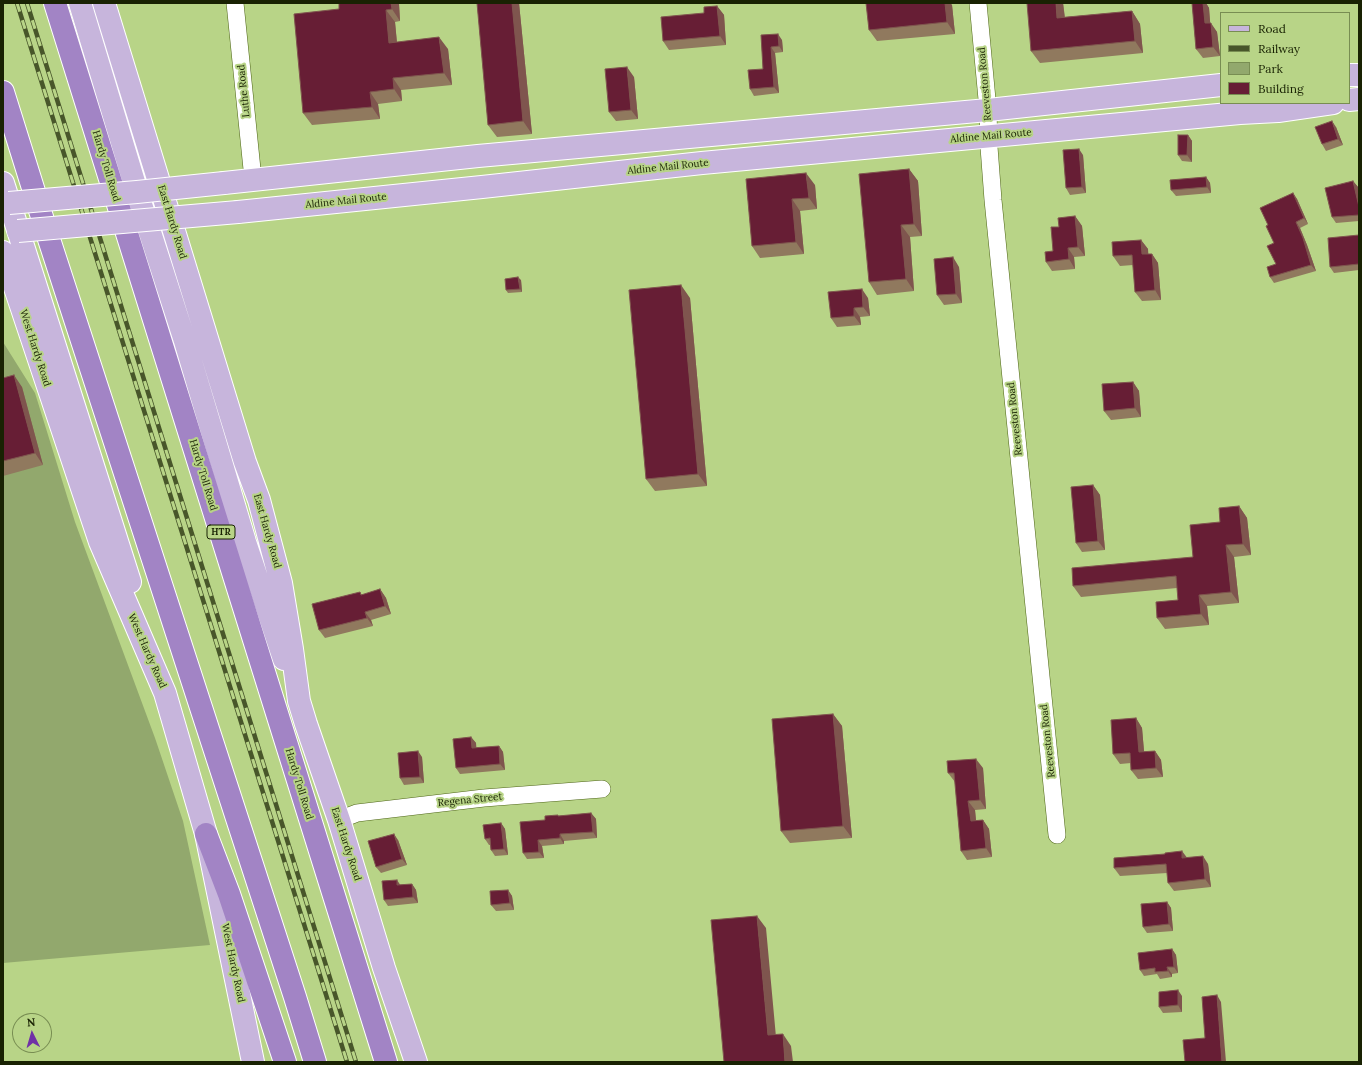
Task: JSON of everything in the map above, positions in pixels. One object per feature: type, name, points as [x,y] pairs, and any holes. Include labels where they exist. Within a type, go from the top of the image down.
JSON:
[{"type":"highway","name":"Hardy Toll Road","points":[[55,3],[386,1062]]},
{"type":"highway","points":[[3,92],[47,233],[296,997],[315,1062]]},
{"type":"highway","points":[[206,834],[229,894],[285,1062]]},
{"type":"main road","points":[[80,3],[137,192],[186,341],[245,542],[274,632],[299,701]]},
{"type":"main road","name":"East Hardy Road","points":[[104,3],[245,462],[259,500],[281,583],[299,701],[339,820],[384,968],[416,1062]]},
{"type":"main road","points":[[165,693],[62,366],[10,231],[5,197],[137,192],[478,156],[988,110],[1220,85]]},
{"type":"main road","name":"Aldine Mail Route","points":[[10,231],[238,212],[702,163],[989,136],[1239,108],[1278,111],[1326,104]]},
{"type":"main road","points":[[700,136],[702,163]]},
{"type":"main road","points":[[478,156],[482,187]]},
{"type":"main road","name":"West Hardy Road","points":[[3,252],[100,542],[165,693],[206,834],[253,1062]]},
{"type":"street","name":"Luthe Road","points":[[235,3],[253,179]]},
{"type":"street","name":"Reeveston Road","points":[[978,3],[988,110],[993,200],[1057,835]]},
{"type":"street","name":"Regena Street","points":[[339,820],[357,813],[484,798],[602,789]]},
{"type":"green space","points":[[3,342],[35,393],[75,522],[155,738],[183,821],[210,945],[3,963]]},
{"type":"building","points":[[339,3],[391,3],[392,9],[386,10],[389,43],[439,37],[444,73],[393,78],[394,89],[370,92],[372,107],[303,113],[294,14],[339,9]]},
{"type":"building","points":[[477,3],[512,3],[523,121],[488,125]]},
{"type":"building","points":[[866,3],[945,3],[947,22],[869,30]]},
{"type":"building","points":[[1027,3],[1056,3],[1057,18],[1132,11],[1135,41],[1031,51]]},
{"type":"building","points":[[1192,3],[1203,3],[1205,23],[1211,23],[1213,47],[1196,49]]},
{"type":"building","points":[[717,6],[720,36],[663,41],[661,17],[704,13],[704,7]]},
{"type":"building","points":[[778,34],[779,46],[771,47],[774,87],[750,89],[748,70],[763,69],[761,35]]},
{"type":"building","points":[[627,67],[631,110],[609,112],[605,69]]},
{"type":"building","points":[[1332,121],[1338,139],[1322,144],[1315,127]]},
{"type":"building","points":[[1178,135],[1188,135],[1187,155],[1178,155]]},
{"type":"building","points":[[1079,149],[1082,187],[1066,188],[1063,150]]},
{"type":"building","points":[[909,169],[914,224],[901,225],[906,279],[869,282],[859,174]]},
{"type":"building","points":[[806,173],[809,198],[792,199],[796,242],[752,246],[746,179]]},
{"type":"building","points":[[1206,177],[1207,187],[1171,190],[1170,180]]},
{"type":"building","points":[[1353,181],[1359,207],[1359,215],[1332,217],[1325,188]]},
{"type":"building","points":[[1293,193],[1304,218],[1296,222],[1303,238],[1311,265],[1270,277],[1267,267],[1276,264],[1267,246],[1274,243],[1260,208]]},
{"type":"building","points":[[1075,216],[1078,247],[1068,248],[1069,259],[1046,262],[1045,252],[1053,251],[1051,227],[1059,227],[1058,218]]},
{"type":"building","points":[[1359,235],[1359,264],[1330,267],[1328,238]]},
{"type":"building","points":[[1141,240],[1142,254],[1152,254],[1155,290],[1135,292],[1132,255],[1113,256],[1112,242]]},
{"type":"building","points":[[953,257],[956,294],[937,295],[934,259]]},
{"type":"building","points":[[518,277],[520,289],[506,290],[505,279]]},
{"type":"building","points":[[681,285],[698,474],[646,479],[629,290]]},
{"type":"building","points":[[862,289],[863,307],[854,308],[854,316],[831,318],[828,292]]},
{"type":"building","points":[[14,375],[35,453],[3,461],[3,378]]},
{"type":"building","points":[[1133,382],[1135,408],[1104,411],[1102,384]]},
{"type":"building","points":[[1093,485],[1098,541],[1076,543],[1071,487]]},
{"type":"building","points":[[1239,506],[1243,544],[1226,545],[1231,592],[1199,595],[1201,614],[1157,618],[1156,602],[1178,600],[1176,576],[1073,586],[1072,568],[1193,557],[1190,525],[1220,522],[1219,508]]},
{"type":"building","points":[[380,589],[385,606],[365,612],[367,618],[319,630],[312,604],[360,592],[361,595]]},
{"type":"building","points":[[833,714],[843,826],[781,831],[772,719]]},
{"type":"building","points":[[1136,718],[1139,752],[1155,751],[1156,768],[1131,770],[1130,753],[1113,754],[1111,720]]},
{"type":"building","points":[[471,737],[472,748],[499,746],[500,764],[456,768],[453,739]]},
{"type":"building","points":[[418,751],[420,777],[400,778],[398,753]]},
{"type":"building","points":[[976,759],[980,800],[968,801],[971,821],[983,820],[986,848],[961,851],[954,773],[948,773],[947,761]]},
{"type":"building","points":[[591,813],[593,832],[560,834],[560,838],[538,840],[539,852],[523,853],[520,822],[545,820],[545,816]]},
{"type":"building","points":[[501,823],[504,849],[491,850],[490,838],[485,839],[483,825]]},
{"type":"building","points":[[394,834],[402,859],[376,867],[368,841]]},
{"type":"building","points":[[1182,851],[1182,858],[1203,856],[1205,879],[1168,883],[1166,864],[1114,868],[1114,858],[1165,854]]},
{"type":"building","points":[[397,880],[397,885],[412,884],[413,897],[384,900],[382,881]]},
{"type":"building","points":[[508,890],[510,903],[491,905],[490,891]]},
{"type":"building","points":[[1167,902],[1169,924],[1143,927],[1141,904]]},
{"type":"building","points":[[757,916],[768,1035],[783,1034],[785,1062],[724,1062],[711,920]]},
{"type":"building","points":[[1172,949],[1174,967],[1167,967],[1168,971],[1155,972],[1155,968],[1140,970],[1138,953]]},
{"type":"building","points":[[1178,990],[1178,1005],[1159,1007],[1159,992]]},
{"type":"building","points":[[1217,995],[1222,1062],[1185,1062],[1183,1040],[1205,1038],[1202,997]]},
{"type":"railway","points":[[17,3],[347,1062]]},
{"type":"railway","points":[[27,3],[356,1062]]}]
